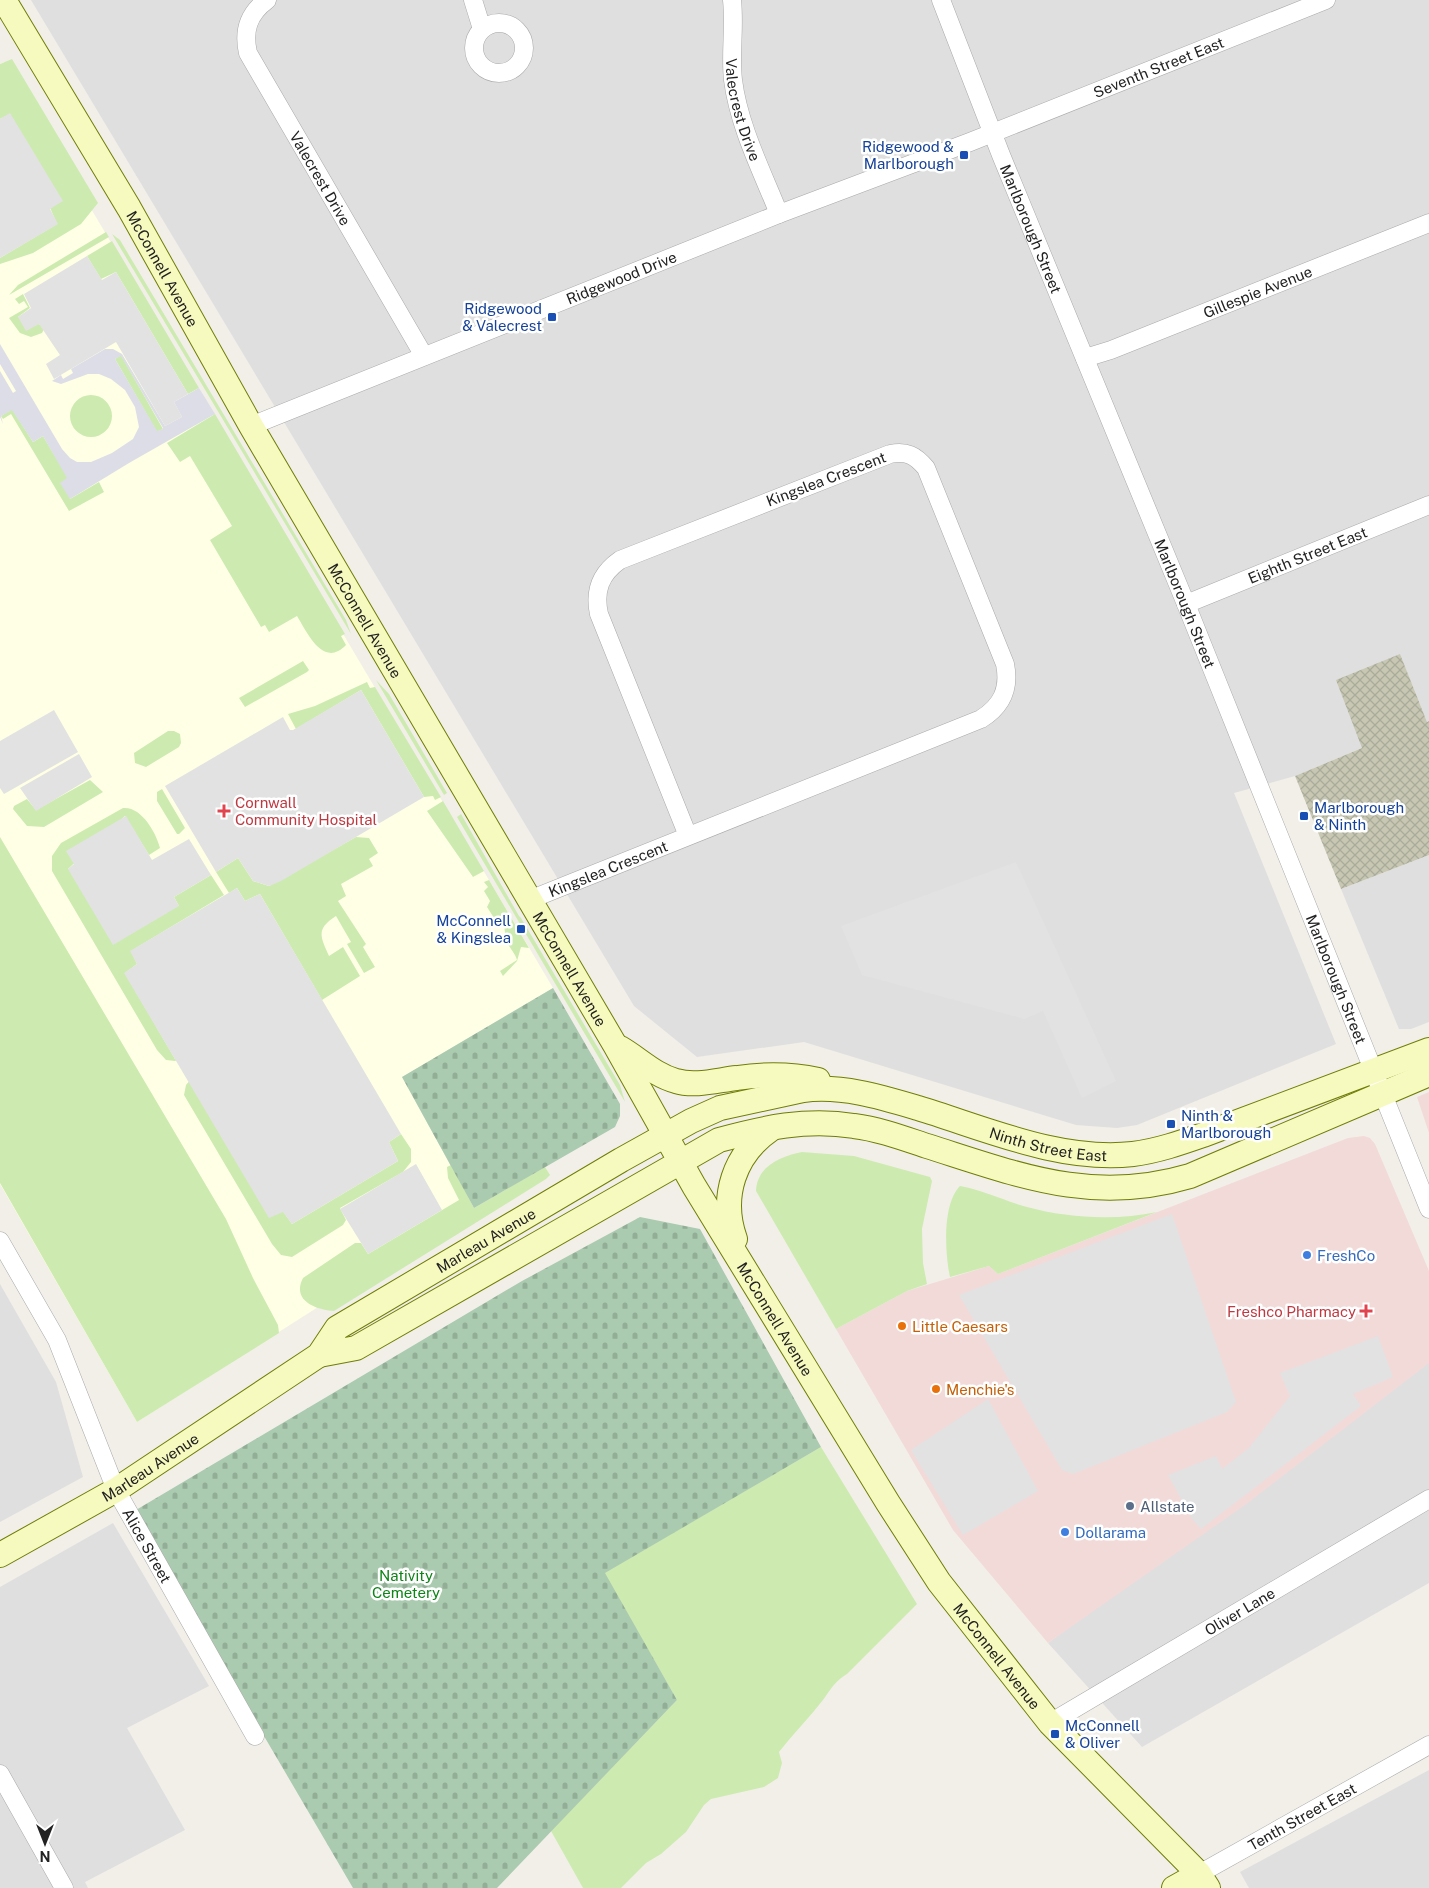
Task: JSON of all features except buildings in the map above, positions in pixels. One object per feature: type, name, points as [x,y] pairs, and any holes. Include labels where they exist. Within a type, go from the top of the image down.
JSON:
[{"type":"main road","name":"McConnell Avenue","points":[[4,0],[129,208],[251,426],[615,1045],[664,1136],[745,1266],[882,1495],[939,1582],[1050,1724],[1203,1881]]},
{"type":"main road","points":[[615,1045],[642,1061],[656,1074],[678,1082],[703,1083],[766,1075],[793,1076],[832,1083],[872,1095]]},
{"type":"main road","name":"Ninth Street East","points":[[664,1136],[720,1108],[788,1092],[816,1088],[872,1095],[1037,1144],[1084,1153],[1134,1154],[1167,1147],[1203,1135],[1373,1069],[1429,1050]]},
{"type":"main road","points":[[680,1163],[719,1140],[776,1126],[816,1123],[855,1126],[888,1134],[1037,1180],[1084,1187],[1129,1188],[1162,1184],[1190,1176],[1383,1096],[1429,1074]]},
{"type":"main road","points":[[745,1266],[729,1223],[730,1188],[743,1156],[755,1142],[776,1126]]},
{"type":"main road","name":"Marleau Avenue","points":[[0,1555],[116,1490],[319,1355],[337,1328],[664,1136]]},
{"type":"main road","name":"Marleau Avenue","points":[[319,1355],[356,1348],[385,1333],[680,1163]]},
{"type":"main road","name":"Tenth Street East","points":[[1174,1888],[1203,1881]]},
{"type":"street","name":"Valecrest Drive","points":[[267,0],[256,8],[247,23],[245,41],[248,53],[424,356]]},
{"type":"street","points":[[473,0],[482,29]]},
{"type":"street","name":"Valecrest Drive","points":[[732,0],[732,63],[736,97],[741,117],[779,214]]},
{"type":"street","name":"Marlborough Street","points":[[941,0],[992,133],[1186,604],[1429,1209]]},
{"type":"street","name":"Seventh Street East","points":[[992,133],[1326,0]]},
{"type":"street","name":"Ridgewood Drive","points":[[251,426],[779,214],[992,133]]},
{"type":"street","name":"Gillespie Avenue","points":[[1085,358],[1111,350],[1429,223]]},
{"type":"street","name":"Kingslea Crescent","points":[[528,900],[981,719],[994,711],[1003,698],[1008,678],[1004,664],[926,468],[917,457],[902,452],[890,454],[629,557],[609,568],[598,585],[596,599],[599,614],[688,836]]},
{"type":"street","name":"Eighth Street East","points":[[1186,604],[1429,505]]},
{"type":"street","name":"Alice Street","points":[[0,1241],[57,1340],[116,1490],[254,1736]]},
{"type":"street","name":"Oliver Lane","points":[[1050,1724],[1429,1499]]},
{"type":"street","name":"Tenth Street East","points":[[1203,1881],[1429,1745]]},
{"type":"street","points":[[0,1774],[64,1888]]},
{"type":"shaded area","points":[[31,0],[1429,0],[1429,721],[1427,722],[1400,655],[1362,748],[1295,776],[1234,793],[1336,1044],[1137,1125],[1117,1128],[1076,1125],[804,1042],[697,1057],[634,1006]]},
{"type":"shaded area","name":"Cornwall Community Hospital","points":[[4,62],[553,988],[402,1077],[474,1208],[137,1422],[0,1184],[0,64]]},
{"type":"shaded area","points":[[10,113],[63,201],[50,209],[58,224],[0,258],[0,119]]},
{"type":"shaded area","points":[[87,256],[102,280],[116,272],[188,394],[174,402],[182,417],[165,426],[116,342],[54,379],[46,364],[60,355],[39,324],[26,331],[18,317],[31,308],[24,294]]},
{"type":"shaded area","points":[[0,344],[62,449],[70,458],[77,462],[91,462],[112,453],[133,439],[139,427],[135,407],[125,390],[111,379],[99,374],[88,374],[61,384],[52,381],[61,375],[63,379],[73,373],[71,369],[105,349],[113,349],[122,354],[165,426],[182,417],[174,402],[199,388],[215,414],[70,499],[60,483],[67,478],[43,436],[33,442],[12,410],[1,416],[3,424],[0,417],[0,371],[13,393],[16,391],[0,364]],"holes":[[[121,356],[163,428],[157,431],[115,359]]]},
{"type":"shaded area","points":[[1400,654],[1427,722],[1429,721],[1429,855],[1341,889],[1295,776],[1362,748],[1336,680]]},
{"type":"shaded area","points":[[361,690],[424,797],[281,881],[269,886],[253,881],[238,858],[216,872],[165,786],[283,717],[290,730],[293,730]]},
{"type":"shaded area","points":[[54,710],[78,752],[4,794],[0,788],[0,741]]},
{"type":"shaded area","points":[[79,754],[92,777],[36,811],[20,788]]},
{"type":"shaded area","points":[[126,816],[152,860],[189,839],[211,875],[174,897],[179,906],[113,945],[68,869],[74,864],[66,851]]},
{"type":"shaded area","points":[[1429,855],[1429,1022],[1411,1029],[1399,1029],[1341,889]]},
{"type":"shaded area","points":[[1016,862],[1116,1081],[1082,1098],[1043,1011],[1024,1019],[862,975],[841,926]]},
{"type":"shaded area","points":[[237,888],[245,901],[260,894],[401,1134],[389,1142],[398,1161],[292,1224],[283,1212],[269,1218],[124,973],[137,964],[130,951]]},
{"type":"shaded area","points":[[1429,1092],[1429,1133],[1417,1097]]},
{"type":"shaded area","points":[[1364,1136],[1370,1138],[1375,1144],[1429,1271],[1429,1363],[1245,1505],[1048,1643],[953,1530],[836,1329],[907,1291],[989,1266],[998,1274],[1348,1138]]},
{"type":"shaded area","points":[[416,1164],[442,1210],[368,1254],[340,1209]]},
{"type":"shaded area","points":[[1172,1214],[1236,1402],[1227,1412],[1073,1474],[1062,1470],[959,1295]]},
{"type":"shaded area","points":[[0,1284],[56,1382],[83,1477],[0,1522]]},
{"type":"shaded area","points":[[1378,1336],[1393,1377],[1353,1394],[1361,1406],[1201,1529],[1192,1519],[1168,1475],[1216,1456],[1222,1469],[1249,1448],[1290,1396],[1280,1373]]},
{"type":"shaded area","points":[[1429,1362],[1429,1583],[1142,1747],[1048,1643]]},
{"type":"shaded area","points":[[988,1399],[1038,1491],[963,1535],[911,1450]]},
{"type":"shaded area","points":[[113,1523],[209,1686],[127,1728],[185,1830],[85,1882],[88,1888],[0,1888],[0,1587]]},
{"type":"shaded area","points":[[1429,1770],[1429,1888],[1249,1888],[1240,1872]]},
{"type":"green space","points":[[12,59],[98,203],[81,224],[33,253],[0,264],[0,258],[57,224],[10,114],[0,119],[0,64]]},
{"type":"green space","points":[[106,232],[109,237],[9,295],[18,285]]},
{"type":"green space","points":[[112,234],[120,240],[346,620],[351,634]]},
{"type":"green space","points":[[112,241],[199,388],[188,394],[116,272],[101,279],[87,256]]},
{"type":"green space","points":[[23,294],[30,308],[18,317],[41,325],[44,329],[42,333],[31,337],[20,333],[9,318],[28,307],[24,301],[19,304],[15,299]]},
{"type":"green space","points":[[121,355],[163,429],[157,432],[115,359]]},
{"type":"green space","points":[[91,395],[106,401],[112,416],[106,431],[91,437],[76,431],[70,416],[76,401]]},
{"type":"green space","points":[[12,409],[33,442],[43,436],[68,478],[70,499],[99,482],[104,492],[69,511],[11,414],[3,419],[1,416]]},
{"type":"green space","points":[[215,414],[345,634],[341,636],[346,645],[338,651],[330,653],[323,651],[317,646],[297,616],[269,632],[265,625],[261,627],[210,540],[232,526],[190,456],[180,462],[167,443]]},
{"type":"green space","points":[[303,661],[309,670],[307,672],[245,707],[239,698]]},
{"type":"green space","points":[[376,680],[389,694],[447,793],[444,795]]},
{"type":"green space","points":[[367,682],[370,688],[375,687],[441,797],[435,800],[433,796],[424,797],[361,690],[296,729],[288,714],[315,706]]},
{"type":"green space","points":[[168,731],[180,734],[181,743],[179,747],[146,767],[135,763],[134,753]]},
{"type":"green space","points":[[90,780],[103,792],[44,827],[27,826],[13,809],[14,806],[27,799],[36,810]]},
{"type":"green space","points":[[162,789],[185,828],[179,834],[177,834],[157,801],[157,792]]},
{"type":"green space","points":[[443,801],[484,871],[473,877],[427,811]]},
{"type":"green space","points":[[123,808],[130,808],[136,811],[147,821],[160,848],[149,855],[125,816],[68,869],[179,906],[174,897],[211,875],[224,895],[131,951],[137,964],[125,973],[175,1059],[181,1058],[175,1061],[166,1060],[157,1050],[52,871],[52,856],[61,843]]},
{"type":"green space","points":[[461,814],[519,916],[620,1085],[625,1102],[457,817]]},
{"type":"green space","points":[[0,837],[226,1219],[253,1278],[278,1325],[279,1333],[137,1422],[0,1183]]},
{"type":"green space","points":[[356,837],[369,838],[378,853],[369,859],[373,866],[341,884],[346,896],[338,901],[366,944],[363,947],[375,967],[364,973],[347,944],[351,942],[336,916],[323,929],[323,943],[329,956],[343,947],[360,976],[322,1000],[260,894],[245,901],[237,888],[229,893],[216,872],[238,858],[253,881],[269,886]]},
{"type":"green space","points":[[489,880],[529,948],[521,947],[517,961],[503,976],[500,971],[517,960],[507,942],[503,924],[494,918],[487,907],[490,901],[484,891],[488,887],[484,882]]},
{"type":"green space","points":[[553,988],[620,1104],[620,1116],[615,1127],[474,1208],[402,1077]]},
{"type":"green space","points":[[191,1079],[292,1224],[398,1161],[389,1142],[401,1134],[411,1149],[411,1162],[403,1172],[340,1208],[346,1220],[343,1225],[292,1257],[281,1255],[272,1244],[184,1095],[186,1085]]},
{"type":"green space","points":[[802,1152],[854,1156],[930,1177],[932,1181],[922,1229],[923,1263],[927,1284],[907,1291],[836,1329],[756,1191],[757,1182],[765,1169],[786,1156]]},
{"type":"green space","points":[[451,1165],[474,1208],[545,1167],[550,1175],[334,1311],[320,1309],[303,1298],[300,1293],[300,1286],[303,1278],[355,1243],[361,1243],[368,1254],[459,1200],[448,1178],[447,1167]]},
{"type":"green space","points":[[960,1186],[1027,1207],[1059,1214],[1125,1217],[1157,1212],[998,1274],[989,1266],[950,1277],[946,1230],[950,1205],[954,1194]]},
{"type":"green space","name":"Nativity Cemetery","points":[[640,1217],[700,1229],[821,1447],[605,1573],[677,1700],[497,1888],[353,1888],[247,1707],[136,1510],[522,1281]]},
{"type":"green space","points":[[821,1447],[917,1604],[847,1674],[836,1682],[818,1707],[779,1752],[782,1763],[778,1778],[764,1787],[711,1799],[704,1805],[686,1832],[661,1854],[646,1863],[621,1888],[583,1888],[551,1831],[677,1700],[604,1573]]},
{"type":"place","name":"Ridgewood & Marlborough","points":[[964,155]]},
{"type":"place","name":"Ridgewood & Valecrest","points":[[552,317]]},
{"type":"place","name":"Cornwall Community Hospital","points":[[224,811]]},
{"type":"place","name":"Marlborough & Ninth","points":[[1304,816]]},
{"type":"place","name":"McConnell & Kingslea","points":[[521,929]]},
{"type":"place","name":"Ninth & Marlborough","points":[[1171,1124]]},
{"type":"place","name":"FreshCo","points":[[1307,1255]]},
{"type":"place","name":"Freshco Pharmacy","points":[[1366,1311]]},
{"type":"place","name":"Little Caesars","points":[[902,1326]]},
{"type":"place","name":"Menchie's","points":[[936,1389]]},
{"type":"place","name":"Allstate","points":[[1130,1506]]},
{"type":"place","name":"Dollarama","points":[[1065,1532]]},
{"type":"place","name":"McConnell & Oliver","points":[[1055,1734]]}]
